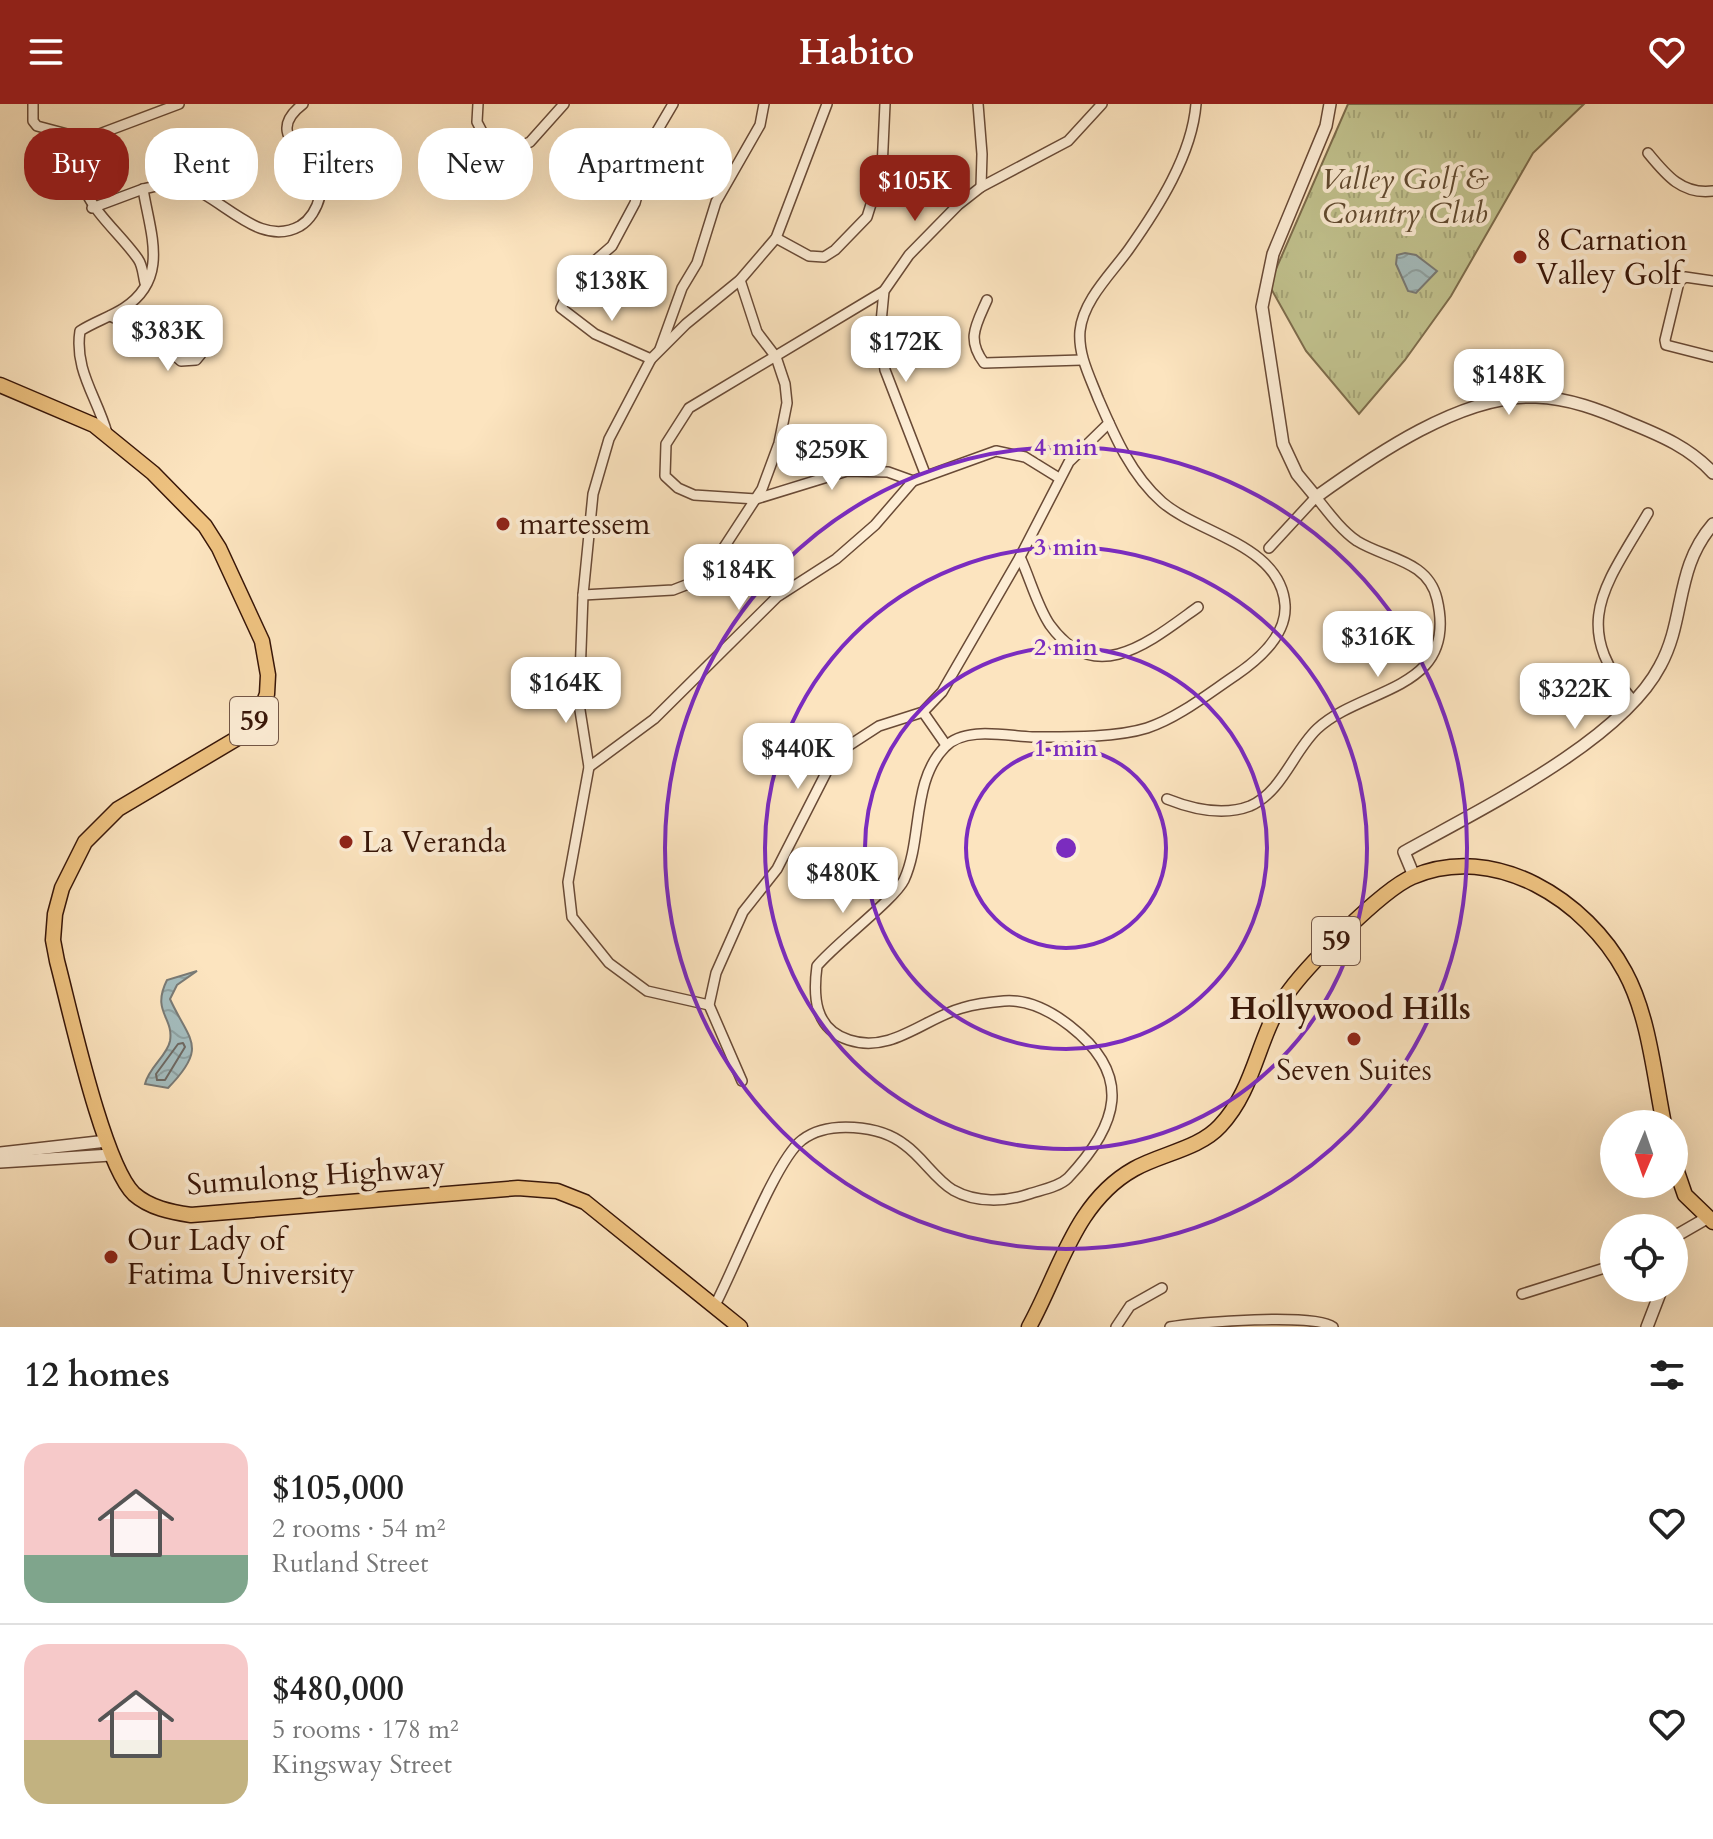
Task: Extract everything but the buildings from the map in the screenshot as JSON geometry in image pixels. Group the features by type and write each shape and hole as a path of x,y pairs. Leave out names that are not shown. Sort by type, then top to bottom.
{"main road":[{"name":"Sumulong Highway","path":"0,385 80,416 107,434 153,473 213,537 262,641 269,685 261,710 241,736 105,820 85,842 62,888 53,940 109,1148 123,1181 140,1199 163,1209 191,1215 518,1188 557,1191 603,1213 740,1327"},
{"name":"59","path":"1029,1327 1074,1233 1100,1192 1134,1169 1218,1129 1239,1102 1285,996 1326,951 1390,892 1414,876 1448,869 1504,873 1547,889 1574,906 1601,935 1626,972 1643,1026 1661,1110"},
{"path":"1688,1198 1710,1220"}],"street":[{"path":"33,104 33,121 45,128"},
{"path":"115,128 179,104"},
{"path":"92,208 143,189 179,184 199,191 261,230 287,232 298,227 313,213 321,183 318,170 297,150 287,133 288,125 303,104"},
{"path":"478,104 477,122 488,143 509,151 530,142 564,104"},
{"path":"651,359 595,334 561,308 575,278 612,246 635,203 653,138 673,104"},
{"path":"659,351 682,288 697,263 716,202 760,125 764,104"},
{"path":"709,1005 647,991 609,963 572,917 568,882 589,767 579,704 583,595 593,494 609,439 651,359 740,280 776,238 827,104"},
{"path":"776,238 809,256 824,257 867,217 882,169 885,104"},
{"path":"978,104 981,187"},
{"path":"913,481 888,472 847,471 756,499 694,495 678,488 665,476 666,444 689,408 884,291 933,228 981,187 1068,141 1102,104"},
{"path":"715,1305 783,1162 800,1140 814,1133 843,1127 874,1132 903,1143 953,1190 982,1201 1018,1198 1064,1182 1093,1151 1107,1121 1112,1104 1109,1071 1094,1045 1049,1010 1009,1000 962,1008 886,1042 863,1042 835,1034 813,999 817,966 832,947 902,885 913,855 927,773 946,745 975,734 1069,737 1147,728 1200,699 1260,659 1277,636 1285,605 1275,575 1258,556 1231,539 1197,527 1161,502 1133,469 1082,360 1080,329 1096,291 1162,198 1180,159 1196,104"},
{"path":"1167,799 1210,810 1233,810 1260,801 1277,785 1304,742 1321,725 1402,686 1420,672 1433,654 1438,602 1425,574 1355,540 1297,474 1283,444 1262,307 1273,254 1326,126 1330,104"},
{"path":"1648,153 1670,180 1693,191 1713,191"},
{"path":"107,434 100,407 80,370 77,348 80,331 128,306 155,268 156,255 143,189"},
{"path":"90,200 92,208 140,261 145,283"},
{"path":"1713,281 1685,277 1679,282 1665,340 1666,345 1713,357"},
{"path":"583,595 673,590 704,578 756,499 774,462 787,403 783,370 757,332 740,280"},
{"path":"884,291 880,333 885,370 926,476"},
{"path":"987,300 971,334 973,349 984,363 1082,360"},
{"path":"110,316 150,334 181,361 196,360 201,354 201,344"},
{"path":"1269,548 1316,497 1362,464 1445,419 1496,402 1534,396 1584,405 1688,450 1713,473"},
{"path":"742,1081 709,1005 716,973 743,912 777,869 827,771 842,750 879,726 923,712 942,692 1020,557 1059,478 1069,462 1109,423"},
{"path":"589,767 654,719 777,597 836,559 875,525 913,481 996,451 1025,457 1059,478"},
{"path":"1634,702 1607,667 1597,627 1605,591 1648,513"},
{"path":"1414,876 1404,852 1598,736 1634,702 1662,664 1686,569 1694,551 1713,524"},
{"path":"1020,557 1049,623 1060,636 1085,654 1127,655 1198,607"},
{"path":"923,712 946,745"},
{"path":"0,1153 35,1154 109,1148"},
{"path":"0,1162 35,1154"},
{"path":"1688,1230 1710,1220"},
{"path":"1522,1294 1600,1269"},
{"path":"1116,1327 1130,1306 1162,1288"},
{"path":"1647,1327 1657,1302"},
{"path":"1170,1327 1284,1319 1324,1321 1333,1327"}],"green space":[{"name":"Valley Golf & Country Club","path":"1348,104 1584,104 1533,153 1451,296 1405,360 1359,414 1306,351 1269,285"}],"water":[{"path":"1397,255 1416,255 1437,271 1416,293 1408,291 1396,264"},
{"path":"197,971 177,985 170,999 192,1044 188,1062 168,1088 145,1084 170,1041 161,1000 167,980"}],"place":[{"name":"8 Carnation Valley Golf","path":"1520,257"},
{"name":"martessem","path":"503,524"},
{"name":"La Veranda","path":"346,842"},
{"name":"Seven Suites","path":"1354,1039"},
{"name":"Our Lady of Fatima University","path":"111,1257"}],"district":[{"name":"Hollywood Hills","path":"1350,1009"}]}
